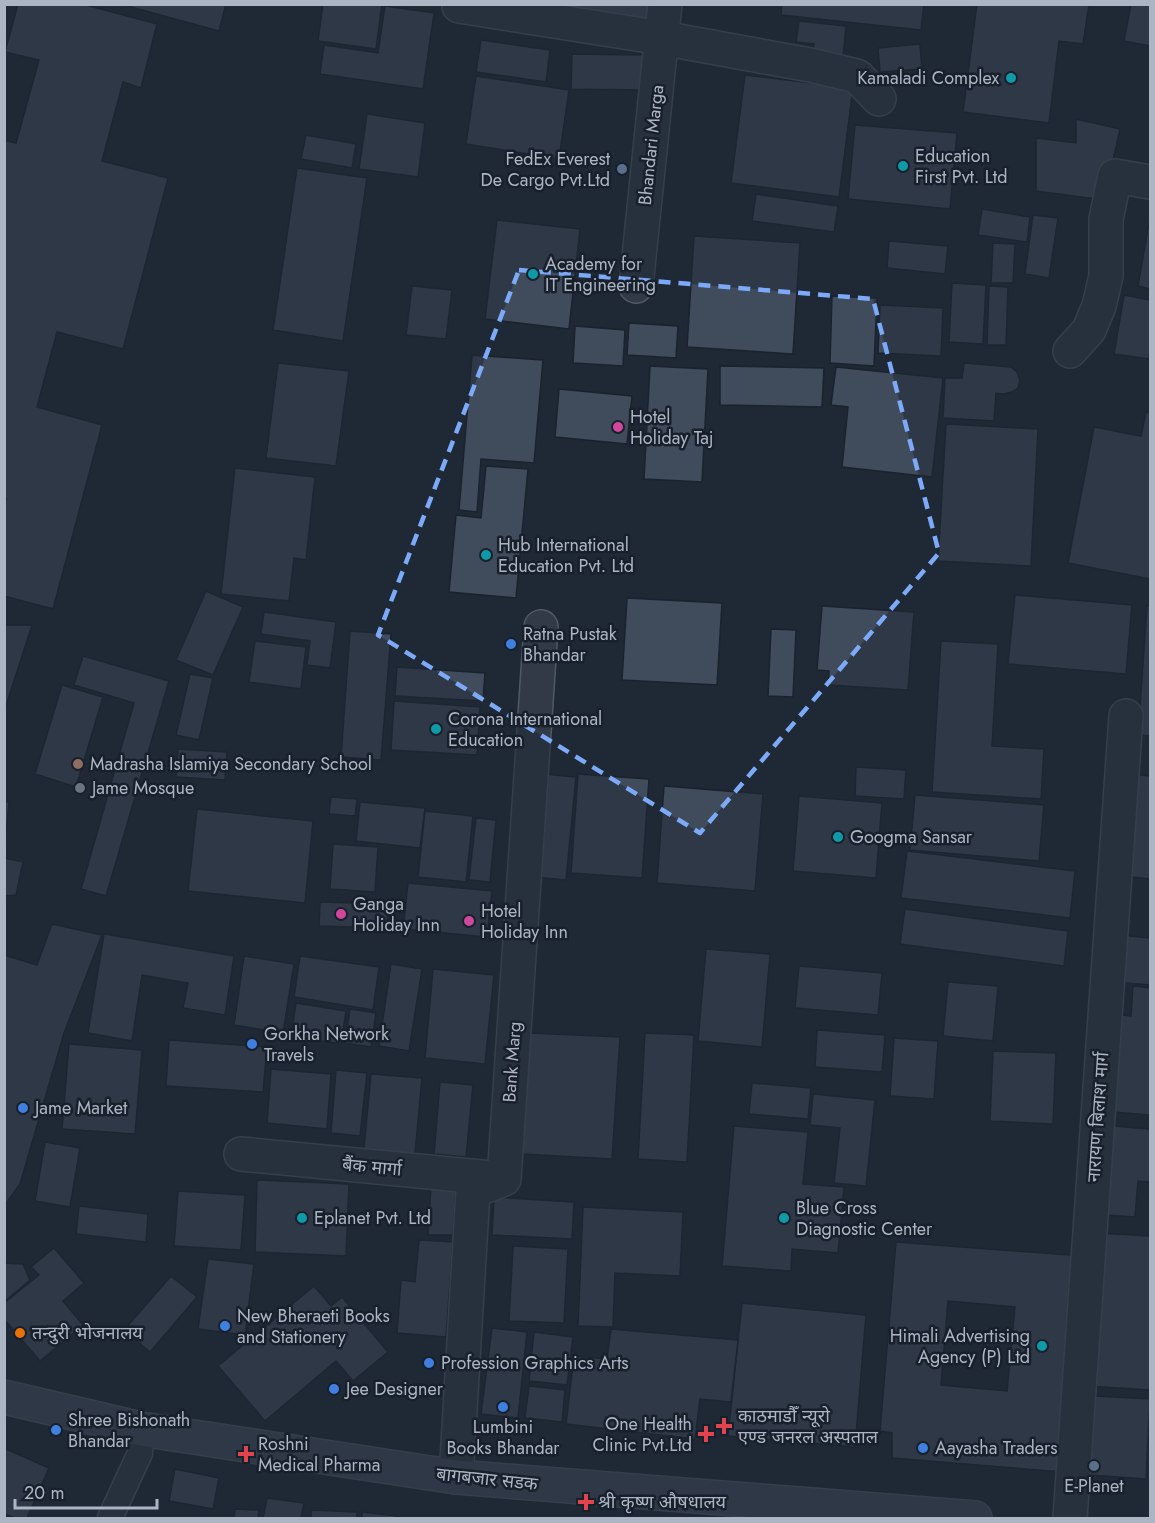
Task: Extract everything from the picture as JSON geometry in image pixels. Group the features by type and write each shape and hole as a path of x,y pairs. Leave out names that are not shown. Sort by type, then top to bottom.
{"main road":[{"name":"बागबजार सडक","path":"4,1397 141,1429 456,1477 975,1518"}],"street":[{"name":"Bhandari Marga","path":"636,286 665,4"},
{"path":"459,6 662,38 810,65 857,76 879,99"},
{"path":"1070,351 1089,330 1101,296 1106,276 1106,219 1115,176 1150,182"},
{"name":"Bank Marg","path":"504,1179 541,627"},
{"name":"नारायण बिलाश मार्ग","path":"1070,1518 1126,716"},
{"name":"बैंक मार्गा","path":"241,1154 504,1179"},
{"path":"456,1477 474,1191 504,1179"}],"lane":[{"path":"110,1518 140,1453 141,1429"}],"highlighted area":[{"path":"519,270 873,299 939,553 700,833 378,635"}],"building":[{"path":"18,4 82,4 157,24 141,88 123,82 102,161 168,178 123,349 57,332 37,407 102,425 53,609 4,596 4,507 6,499 4,499 4,140 16,143 39,60 5,52"},
{"path":"120,4 226,4 219,31"},
{"path":"323,4 382,4 376,49 318,41"},
{"path":"558,4 654,4 653,24 557,18"},
{"path":"782,4 924,4 921,30 781,15"},
{"name":"Kamaladi Complex","path":"977,4 1089,4 1083,44 1059,41 1049,123 963,112"},
{"path":"1131,4 1150,4 1150,46 1124,41"},
{"path":"385,6 434,13 423,89 320,74 324,45 378,53"},
{"path":"799,21 846,26 843,57 813,53 814,44 796,42"},
{"path":"481,40 550,50 546,82 476,72"},
{"path":"920,44 922,69 880,72 878,48"},
{"path":"572,54 643,55 643,90 571,89"},
{"path":"745,75 853,88 839,197 731,183"},
{"path":"476,76 569,90 559,159 466,144"},
{"path":"367,114 425,123 418,177 359,169"},
{"path":"1076,119 1120,129 1104,200 1036,191 1036,138 1076,143"},
{"name":"Education First Pvt. Ltd","path":"855,125 957,133 950,209 848,199"},
{"path":"306,135 356,144 352,168 301,159"},
{"path":"297,168 367,178 343,341 273,330"},
{"path":"756,194 838,206 834,232 752,221"},
{"path":"982,209 1030,217 1027,242 978,235"},
{"path":"1033,215 1058,218 1049,278 1025,274"},
{"path":"1150,217 1150,289 1138,286"},
{"name":"Academy for IT Engineering","path":"497,220 580,229 569,329 485,319"},
{"path":"694,236 800,243 793,354 687,347"},
{"path":"889,241 948,246 945,274 887,268"},
{"path":"993,243 1015,244 1013,283 991,283"},
{"path":"952,283 986,285 983,344 949,342"},
{"path":"412,286 452,290 446,339 406,335"},
{"path":"989,286 1008,287 1006,345 987,345"},
{"path":"1124,295 1150,300 1149,359 1114,354"},
{"path":"832,296 877,298 874,366 830,363"},
{"path":"880,305 943,308 941,356 878,353"},
{"path":"629,323 678,326 676,358 627,355"},
{"path":"575,326 625,330 623,366 573,363"},
{"path":"472,355 543,360 534,463 481,459 477,512 459,510"},
{"path":"278,363 349,371 336,466 266,458"},
{"path":"964,363 1011,367 1017,372 1020,380 1018,388 1012,392 996,393 994,421 943,418 945,378 962,378"},
{"path":"650,366 708,369 702,482 644,479"},
{"path":"720,366 824,368 822,407 720,405"},
{"path":"836,367 943,378 932,477 842,467 848,407 831,405"},
{"path":"559,389 632,396 627,444 555,437"},
{"path":"1146,412 1150,413 1150,579 1068,563 1094,427 1141,436"},
{"path":"946,424 1038,429 1031,566 938,561"},
{"name":"Hub International Education Pvt. Ltd","path":"486,466 528,469 516,598 449,592 456,515 481,518"},
{"path":"235,468 315,477 306,560 294,558 289,601 221,594"},
{"path":"206,591 243,607 213,675 176,660"},
{"path":"1015,595 1132,605 1126,674 1008,664"},
{"path":"627,598 722,603 717,685 622,680"},
{"path":"822,606 914,612 908,690 828,685 829,671 817,670"},
{"path":"1147,606 1150,606 1150,736 1138,735"},
{"path":"264,612 336,622 330,668 307,665 310,641 261,634"},
{"path":"4,625 32,625 4,712"},
{"path":"771,629 796,630 793,697 768,696"},
{"path":"350,631 391,634 381,760 341,757"},
{"path":"255,641 306,647 301,689 249,682"},
{"path":"941,641 998,644 992,746 1044,749 1041,799 932,792"},
{"path":"83,656 169,681 106,896 81,889 134,703 74,685"},
{"path":"397,667 485,673 483,701 395,696"},
{"path":"190,674 213,678 199,740 176,735"},
{"path":"62,685 103,697 76,787 35,774"},
{"name":"Corona International Education","path":"394,701 480,707 477,755 391,750"},
{"path":"178,749 227,752 225,780 176,777"},
{"path":"856,767 906,770 904,799 855,796"},
{"path":"543,774 576,777 566,880 533,877"},
{"path":"578,774 649,779 642,878 571,873"},
{"path":"1133,774 1150,776 1150,879 1124,876"},
{"path":"664,786 763,794 755,891 657,883"},
{"path":"915,795 1044,805 1039,861 910,850"},
{"name":"Googma Sansar","path":"799,796 882,803 876,878 793,871"},
{"path":"331,797 357,799 355,816 329,814"},
{"path":"4,801 9,802 4,856"},
{"path":"360,802 425,808 420,848 356,841"},
{"path":"197,809 313,821 305,903 188,891"},
{"path":"425,811 473,816 466,882 418,877"},
{"path":"476,818 496,820 490,882 469,880"},
{"path":"333,844 378,847 375,892 330,889"},
{"path":"907,851 1075,871 1070,918 901,898"},
{"path":"4,858 23,862 16,895 4,896"},
{"path":"408,883 492,891 487,937 403,929"},
{"path":"320,902 388,904 387,928 319,926"},
{"path":"905,909 1068,931 1064,966 900,944"},
{"name":"Jame Market","path":"52,924 102,935 64,1033 20,1184 4,1206 4,955 37,965"},
{"path":"104,934 234,956 225,1015 183,1008 188,983 142,975 132,1041 88,1033"},
{"path":"1119,935 1150,938 1150,985 1115,982"},
{"path":"706,949 770,954 762,1047 698,1041"},
{"path":"244,956 294,964 283,1033 234,1025"},
{"path":"300,956 379,967 373,1010 294,997"},
{"path":"391,964 422,969 409,1051 379,1046"},
{"path":"799,966 882,973 878,1015 795,1008"},
{"path":"433,969 494,975 485,1064 425,1058"},
{"path":"948,982 998,986 993,1041 943,1036"},
{"path":"1133,986 1150,988 1150,1115 1113,1112 1122,1015 1131,1016"},
{"path":"296,1003 346,1011 341,1044 291,1036"},
{"path":"350,1009 376,1013 371,1047 345,1043"},
{"path":"817,1030 885,1035 882,1072 815,1067"},
{"path":"529,1033 620,1037 612,1159 522,1154"},
{"path":"645,1033 694,1035 687,1162 638,1159"},
{"path":"894,1038 938,1041 934,1099 890,1096"},
{"path":"169,1040 267,1047 263,1092 166,1086"},
{"path":"69,1044 142,1050 135,1134 62,1129"},
{"path":"993,1051 1056,1053 1053,1124 990,1121"},
{"path":"271,1069 331,1074 327,1129 267,1123"},
{"path":"336,1070 367,1073 360,1136 331,1133"},
{"path":"371,1074 422,1078 414,1164 363,1159"},
{"path":"440,1082 473,1085 466,1157 434,1154"},
{"path":"752,1083 811,1088 808,1119 749,1114"},
{"path":"813,1094 875,1100 866,1186 834,1183 840,1128 810,1125"},
{"name":"Blue Cross Diagnostic Center","path":"734,1126 808,1132 803,1184 844,1187 838,1253 792,1249 791,1271 722,1266"},
{"path":"1113,1126 1150,1129 1150,1182 1138,1181 1135,1217 1105,1215"},
{"path":"45,1142 80,1148 70,1207 35,1201"},
{"name":"Eplanet Pvt. Ltd","path":"257,1180 349,1184 346,1256 255,1252"},
{"path":"431,1187 456,1188 453,1235 428,1235"},
{"path":"178,1191 245,1195 241,1250 174,1246"},
{"path":"494,1197 574,1202 572,1239 492,1235"},
{"path":"79,1206 148,1214 146,1242 76,1234"},
{"path":"583,1207 683,1212 680,1276 615,1273 613,1327 578,1326"},
{"path":"1096,1233 1150,1236 1150,1390 1087,1386"},
{"path":"419,1240 453,1242 446,1337 397,1333 401,1280 415,1282"},
{"name":"Himali Advertising Agency (P) Ltd","path":"896,1242 1082,1256 1063,1472 892,1458 892,1433 880,1431","holes":["948,1301 1015,1307 1007,1391 941,1385"]},
{"path":"513,1246 568,1249 564,1323 509,1321"},
{"path":"54,1248 84,1283 63,1301 83,1325 40,1361 4,1319 4,1303 39,1275 31,1267"},
{"path":"208,1259 254,1264 245,1335 198,1329"},
{"path":"4,1263 23,1264 30,1280 4,1302"},
{"path":"171,1276 197,1297 150,1352 124,1330"},
{"path":"314,1286 331,1306 342,1297 388,1352 353,1381 336,1361 265,1421 218,1366"},
{"path":"742,1303 866,1315 855,1447 728,1436"},
{"path":"492,1328 527,1332 518,1418 481,1414"},
{"path":"611,1329 738,1340 731,1402 700,1399 695,1439 566,1424 574,1356 607,1359"},
{"path":"534,1332 573,1337 567,1385 529,1381"},
{"path":"529,1386 565,1390 562,1422 525,1418"},
{"path":"1095,1396 1150,1399 1146,1479 1090,1475"},
{"path":"6,1449 49,1468 27,1518 15,1518 4,1514 4,1452"},
{"path":"175,1469 219,1478 213,1509 169,1501"},
{"path":"267,1498 304,1503 301,1518 263,1518"},
{"path":"235,1509 259,1510 258,1518 234,1518"},
{"path":"311,1510 357,1512 357,1518 311,1518"},
{"path":"362,1512 397,1516 396,1518 362,1518"}],"place":[{"name":"Kamaladi Complex","path":"1011,78"},
{"name":"Education First Pvt. Ltd","path":"903,166"},
{"name":"FedEx Everest De Cargo Pvt.Ltd","path":"622,169"},
{"name":"Academy for IT Engineering","path":"533,274"},
{"name":"Hotel Holiday Taj","path":"618,427"},
{"name":"Hub International Education Pvt. Ltd","path":"486,555"},
{"name":"Ratna Pustak Bhandar","path":"511,644"},
{"name":"Corona International Education","path":"436,729"},
{"name":"Madrasha Islamiya Secondary School","path":"78,764"},
{"name":"Jame Mosque","path":"80,788"},
{"name":"Googma Sansar","path":"838,837"},
{"name":"Ganga Holiday Inn","path":"341,914"},
{"name":"Hotel Holiday Inn","path":"469,921"},
{"name":"Gorkha Network Travels","path":"252,1044"},
{"name":"Jame Market","path":"23,1108"},
{"name":"Eplanet Pvt. Ltd","path":"302,1218"},
{"name":"Blue Cross Diagnostic Center","path":"784,1218"},
{"name":"New Bheraeti Books and Stationery","path":"225,1326"},
{"name":"तन्दुरी भोजनालय","path":"20,1333"},
{"name":"Himali Advertising Agency (P) Ltd","path":"1042,1346"},
{"name":"Profession Graphics Arts","path":"429,1363"},
{"name":"Jee Designer","path":"334,1389"},
{"name":"Lumbini Books Bhandar","path":"503,1407"},
{"name":"काठमाडौँ न्यूरो एण्ड जनरल अस्पताल","path":"724,1426"},
{"name":"Shree Bishonath Bhandar","path":"56,1430"},
{"name":"One Health Clinic Pvt.Ltd","path":"706,1434"},
{"name":"Aayasha Traders","path":"923,1448"},
{"name":"Roshni Medical Pharma","path":"246,1454"},
{"name":"E-Planet","path":"1094,1466"},
{"name":"श्री कृष्ण औषधालय","path":"586,1502"}]}
